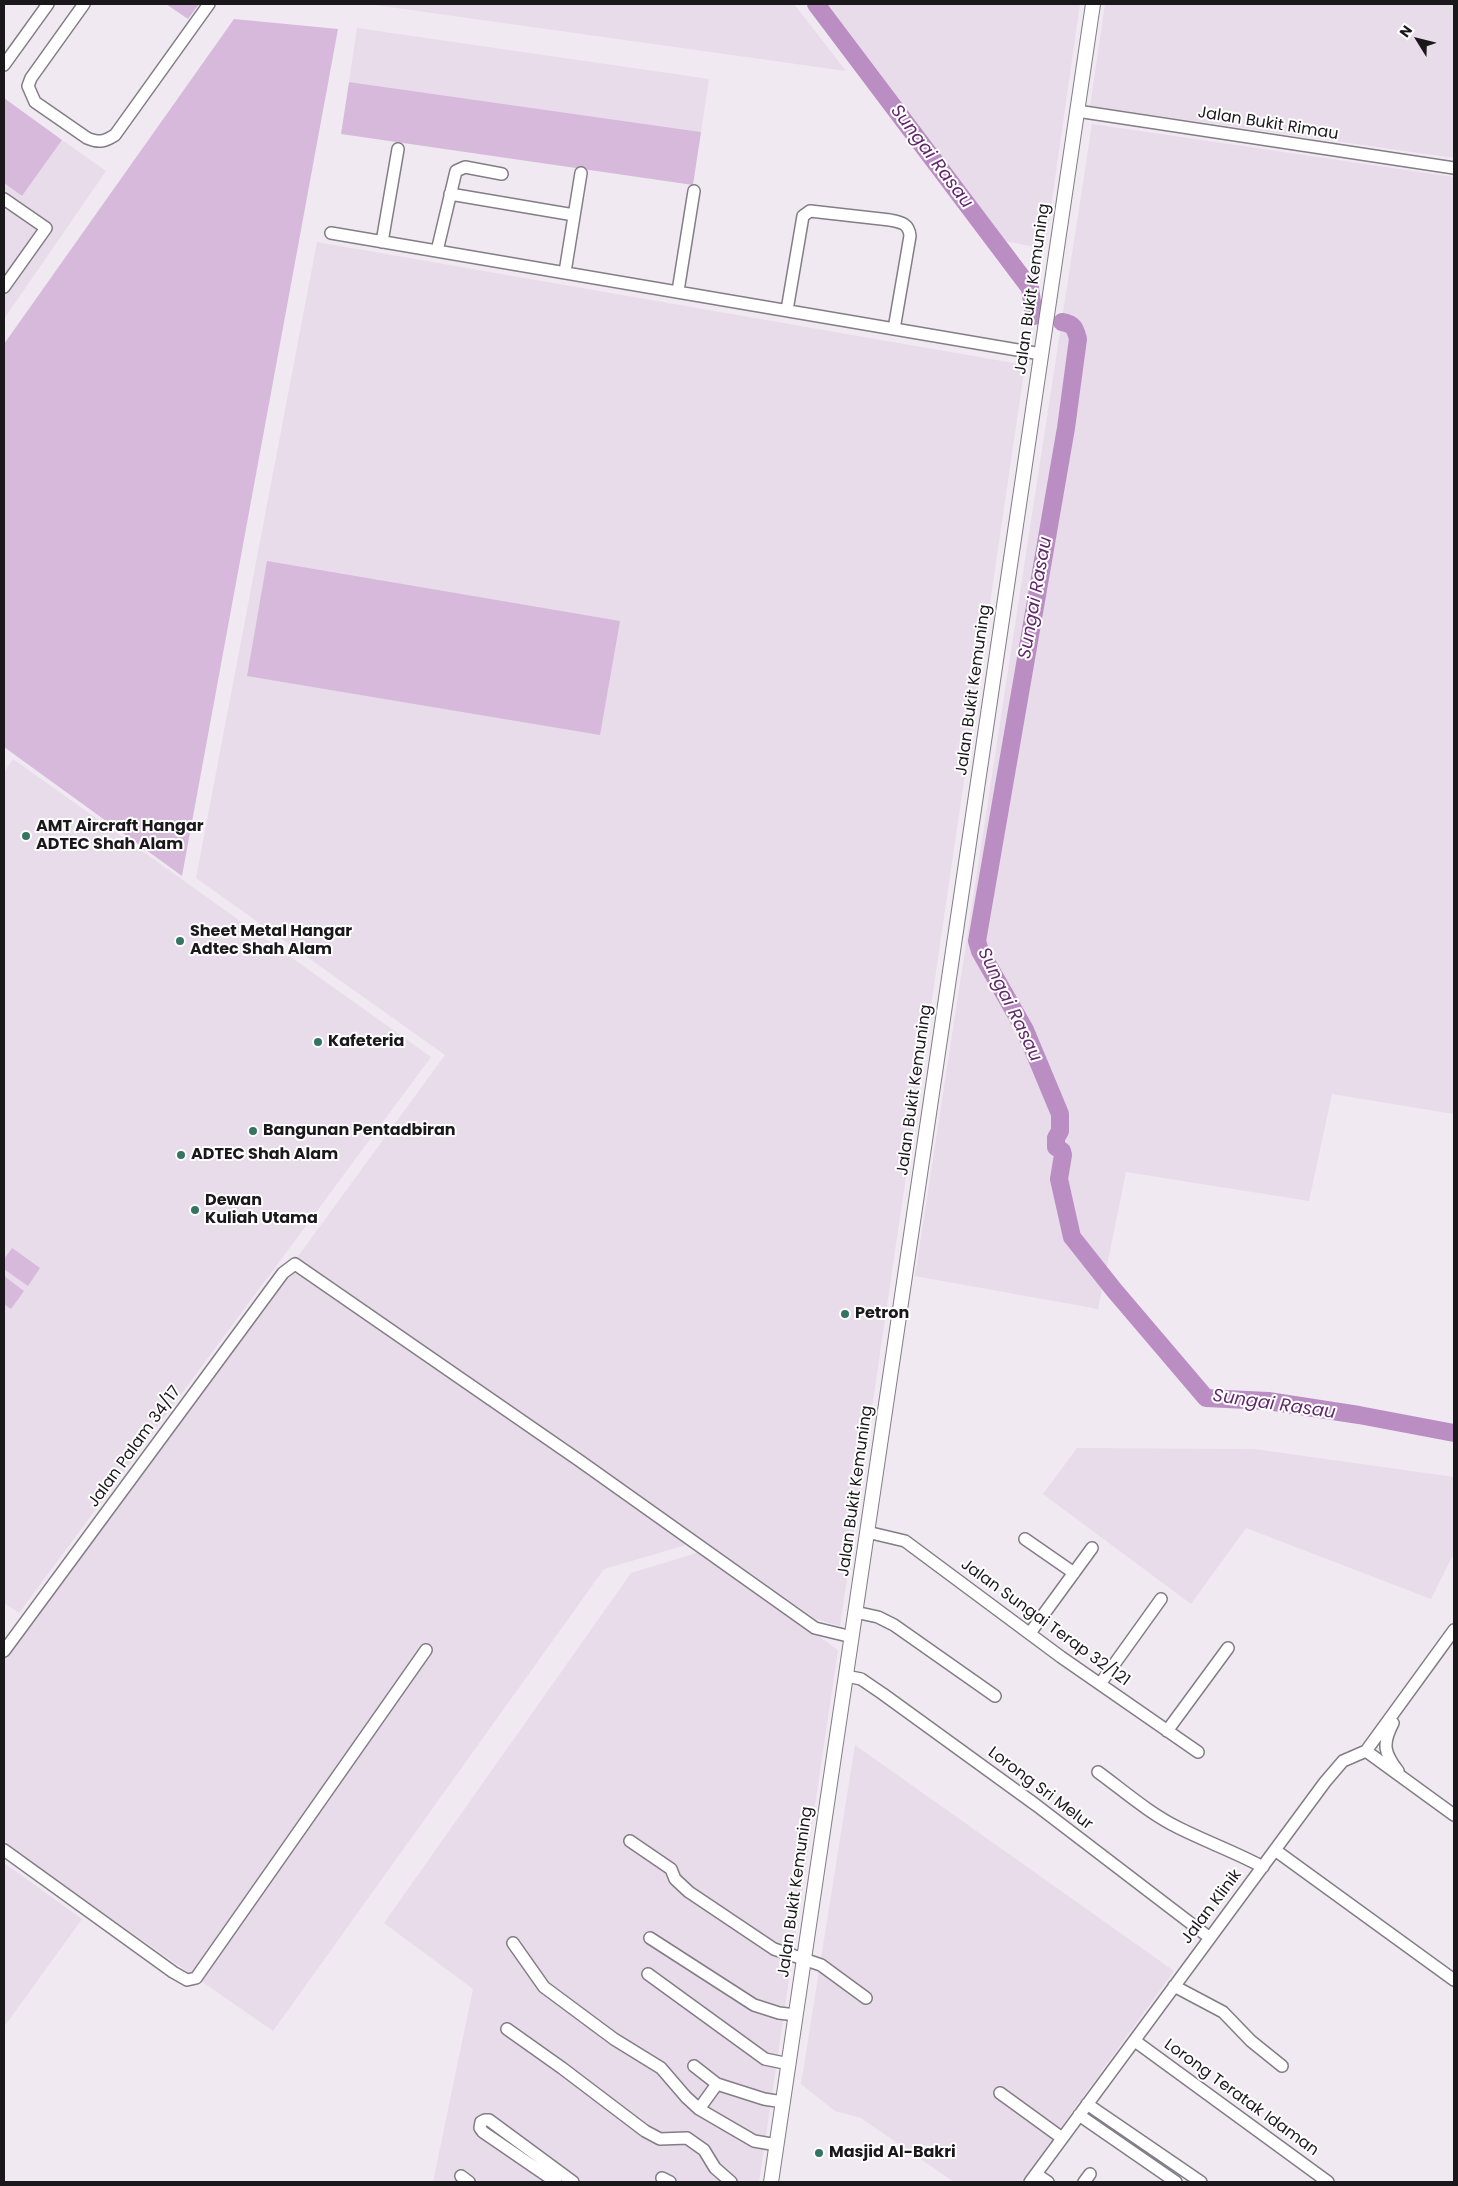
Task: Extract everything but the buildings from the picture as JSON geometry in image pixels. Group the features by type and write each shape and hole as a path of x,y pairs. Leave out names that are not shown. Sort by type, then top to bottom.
{"main road":[{"name":"Jalan Bukit Kemuning","path":"771,2182 1093,4"}],"street":[{"path":"4,65 7,52 48,4"},
{"path":"84,4 31,78 28,86 35,102 87,138 97,142 105,142 115,135 209,4"},
{"name":"Jalan Bukit Rimau","path":"1077,111 1454,168"},
{"path":"382,242 398,149"},
{"path":"437,251 456,171 465,167 502,174"},
{"path":"564,272 582,173"},
{"path":"678,291 694,191"},
{"path":"450,194 574,215"},
{"path":"4,199 46,228 4,287"},
{"path":"787,310 803,216 810,211 890,220 906,226 910,236 894,329"},
{"path":"332,233 1041,354"},
{"name":"Jalan Palam 34/17","path":"4,1652 283,1273 295,1264 588,1467 815,1628 852,1638"},
{"name":"Jalan Sungai Terap 32/121","path":"867,1532 906,1541 1100,1684 1198,1752"},
{"path":"1025,1539 1074,1573"},
{"path":"1030,1633 1092,1548"},
{"path":"1100,1684 1162,1599"},
{"path":"855,1612 878,1617 894,1625 995,1696"},
{"path":"1454,1630 1366,1751 1454,1815"},
{"path":"1167,1731 1228,1648"},
{"path":"4,1850 173,1972 187,1980 196,1978 426,1650"},
{"name":"Lorong Sri Melur","path":"846,1676 861,1679 884,1694 1036,1805 1210,1938"},
{"path":"1404,1778 1389,1758 1385,1743 1388,1733 1411,1689"},
{"name":"Jalan Klinik","path":"1033,2178 1334,1769 1343,1761 1366,1751"},
{"path":"1098,1772 1149,1810 1179,1828 1230,1849 1263,1867"},
{"path":"630,1840 671,1869 675,1880 689,1892 774,1949 821,1965 866,1998"},
{"path":"1275,1850 1454,1980"},
{"path":"650,1938 754,2005 779,2013 796,2015"},
{"path":"514,1943 544,1988 614,2038 661,2068 699,2109 754,2141 777,2145"},
{"path":"648,1974 765,2059 788,2064"},
{"path":"1174,1986 1223,2012 1250,2041 1282,2066"},
{"path":"507,2029 645,2131 660,2140 687,2138 704,2150 714,2168 731,2182"},
{"name":"Lorong Teratak Idaman","path":"1135,2041 1328,2182"},
{"path":"694,2066 717,2084 764,2099 783,2102"},
{"path":"699,2109 717,2084"},
{"path":"1000,2093 1062,2138"},
{"path":"1087,2104 1201,2182"},
{"path":"1079,2115 1176,2182"},
{"path":"556,2182 535,2161 573,2182"},
{"path":"1033,2178 1048,2182"}],"shaded area":[{"path":"166,4 199,4 188,19"},
{"path":"368,4 794,4 846,71"},
{"path":"826,4 1080,4 1045,249 1005,241"},
{"path":"1105,4 1454,4 1454,158 1090,106"},
{"path":"234,19 338,29 182,876 4,747 4,344"},
{"path":"357,28 709,79 701,132 349,82"},
{"path":"349,82 701,132 693,185 341,134"},
{"path":"4,98 62,140 22,196 4,183"},
{"path":"1092,124 1454,177 1454,1114 1332,1094 1309,1201 1126,1172 1098,1309 915,1276"},
{"path":"62,140 106,171 4,319 4,183 22,196"},
{"path":"317,242 1025,365 840,1626 816,1619 703,1540 604,1569 273,2031 4,1844 4,1659 445,1055 196,878"},
{"path":"267,561 620,621 600,735 247,676"},
{"name":"ADTEC Shah Alam","path":"13,759 431,1057 19,1613 4,1603 4,772"},
{"path":"12,1248 40,1268 28,1286 4,1269 4,1259"},
{"path":"4,1276 24,1291 11,1309 4,1304"},
{"path":"1077,1448 1254,1449 1454,1477 1454,1553 1431,1599 1246,1528 1191,1604 1043,1494"},
{"path":"700,1552 838,1650 759,2182 433,2182 473,1989 384,1923 631,1573"},
{"path":"855,1745 1174,1971 1021,2182 954,2182 861,2118 835,2111 801,2084"},
{"path":"4,1863 82,1919 4,2027"}],"waterway":[{"name":"Sungai Rasau","path":"816,4 1030,288 1034,316"},
{"name":"Sungai Rasau","path":"1062,322 1073,327 1078,339 1066,428 977,941 980,951 1025,1030 1060,1114 1060,1131 1056,1138 1056,1147 1062,1151 1063,1155 1059,1179 1072,1237 1114,1290 1206,1398 1268,1401 1359,1415 1454,1433"}],"place":[{"name":"AMT Aircraft Hangar ADTEC Shah Alam","path":"26,836"},
{"name":"Sheet Metal Hangar Adtec Shah Alam","path":"180,941"},
{"name":"Kafeteria","path":"318,1042"},
{"name":"Bangunan Pentadbiran","path":"253,1131"},
{"name":"ADTEC Shah Alam","path":"181,1155"},
{"name":"Dewan Kuliah Utama","path":"195,1210"},
{"name":"Petron","path":"845,1314"},
{"name":"Masjid Al-Bakri","path":"819,2153"}]}
